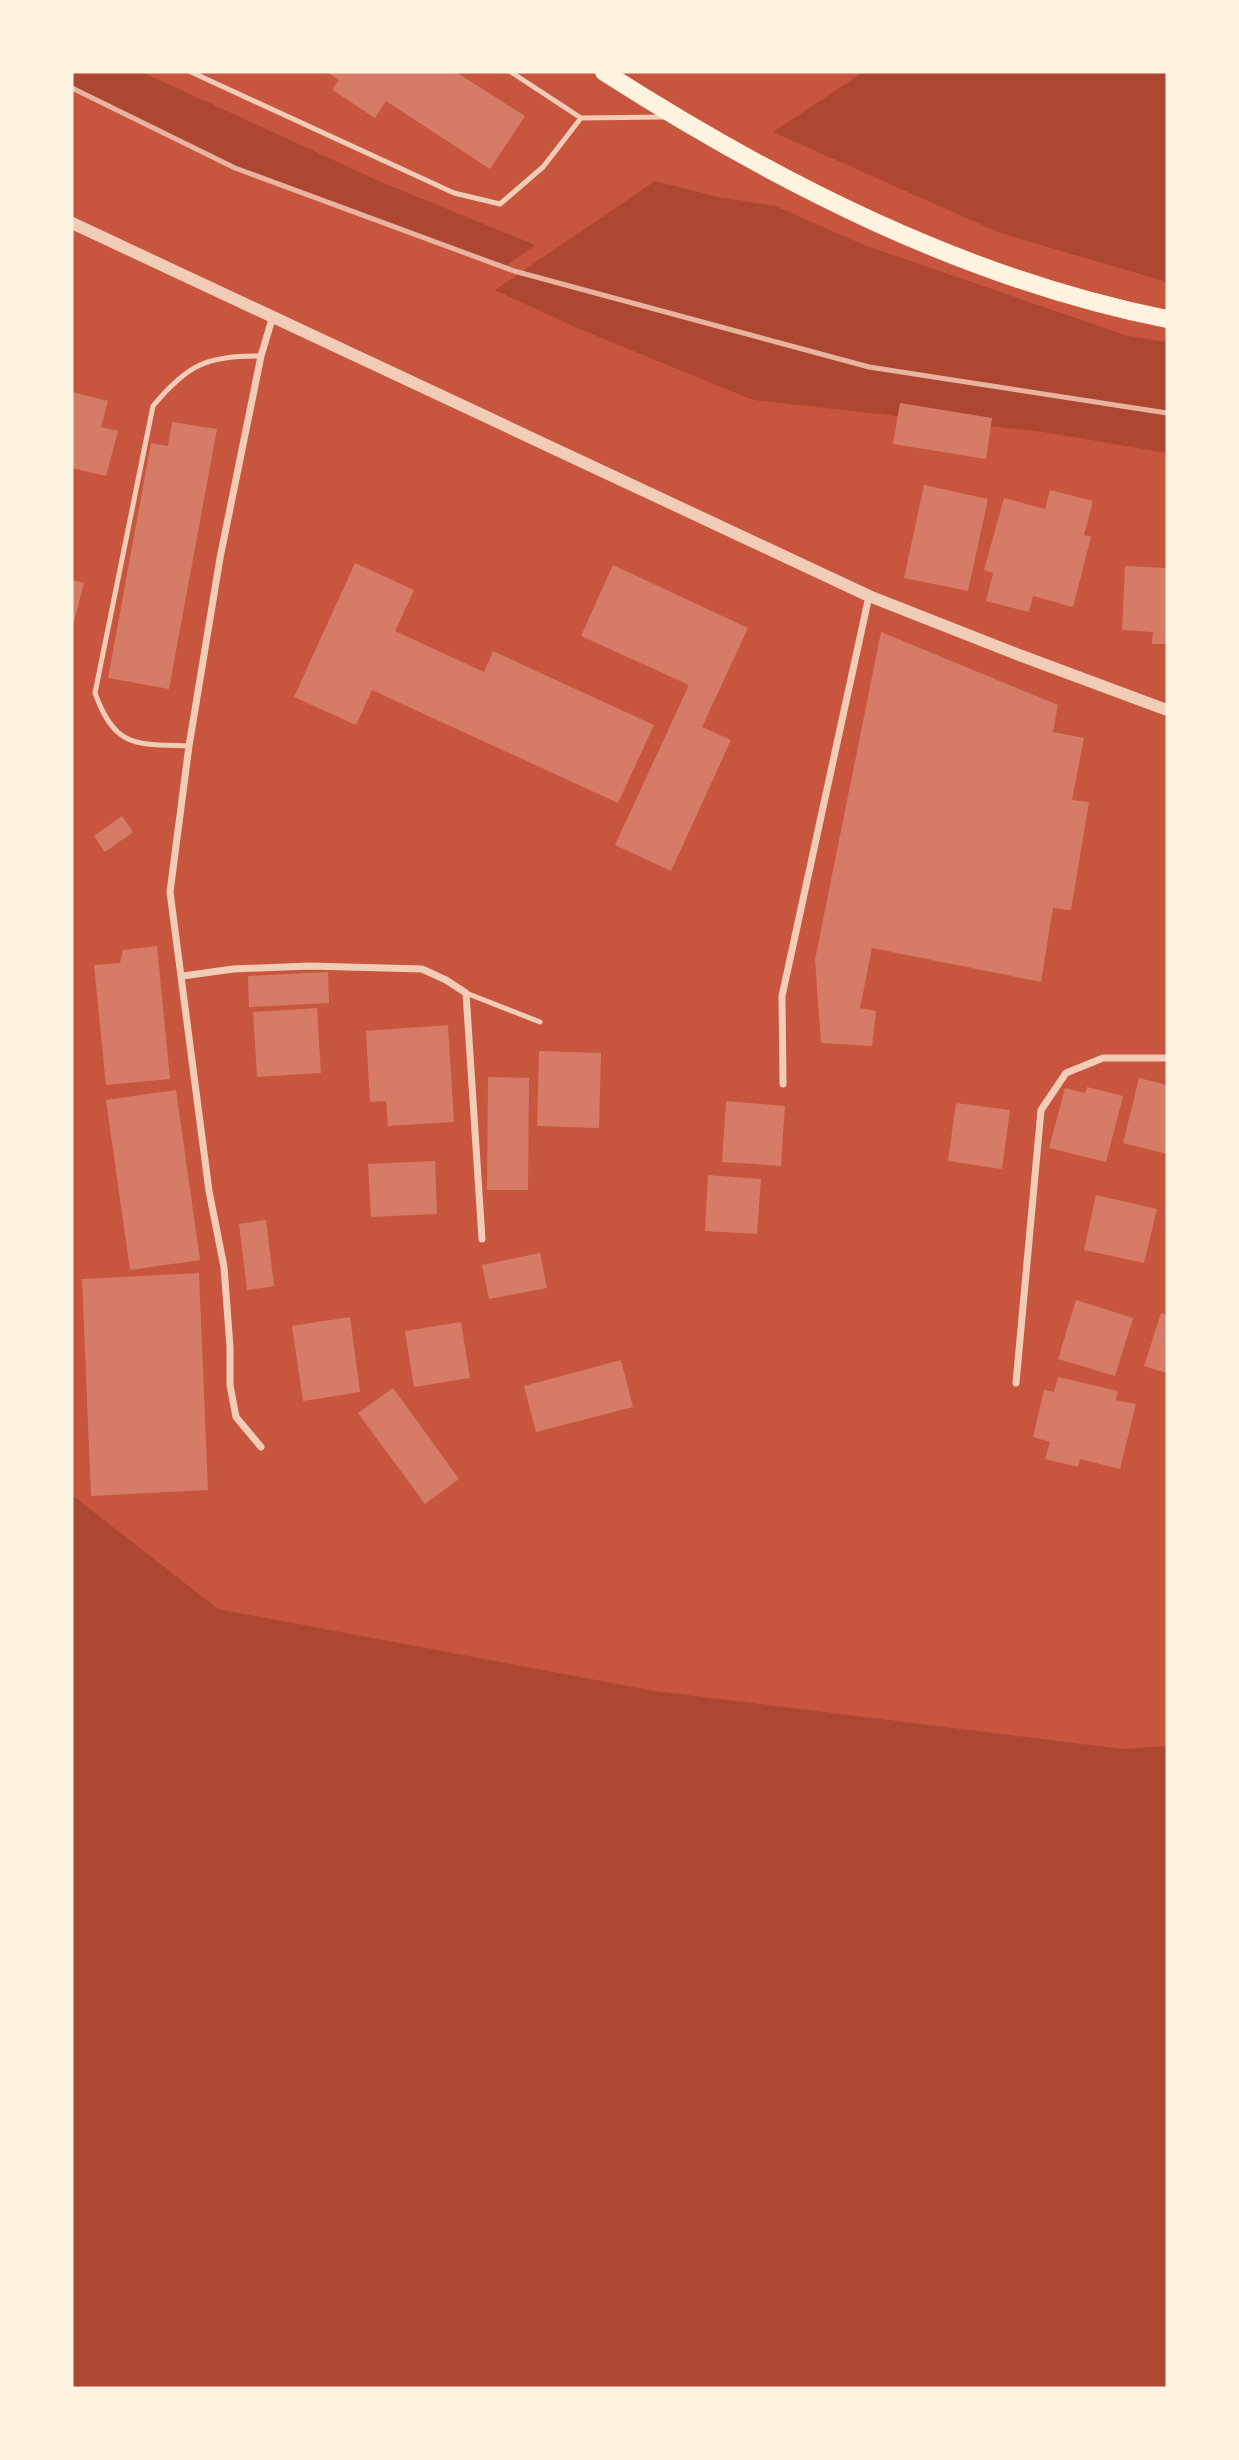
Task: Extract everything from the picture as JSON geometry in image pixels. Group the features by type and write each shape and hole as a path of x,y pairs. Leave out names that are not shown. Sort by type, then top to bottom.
{"main road":[{"path":"604,72 774,172 954,256 1034,284 1167,319"}],"street":[{"path":"72,223 869,596 1167,710"},
{"path":"261,1447 236,1417 230,1385 230,1347 223,1267 209,1191 170,892 189,746 220,558 261,356 272,318"},
{"path":"783,1084 782,996 869,596"},
{"path":"183,976 309,966 422,969 466,993 482,1239"},
{"path":"1016,1383 1041,1110 1066,1073 1104,1058 1167,1058"}],"lane":[{"path":"191,72 454,193 500,204 543,167 581,117"},
{"path":"511,72 581,117 678,117"},
{"path":"189,746 139,744 117,732 103,715 95,693 153,406 174,381 199,365 229,355 261,356"},
{"path":"466,993 540,1022"}],"shaded area":[{"path":"72,72 142,72 381,182 535,245 504,267 235,168 72,88"},
{"path":"863,72 1167,72 1167,282 1000,233 773,132"},
{"path":"655,181 718,197 775,206 864,245 1128,336 1167,342 1167,453 1043,432 753,400 577,328 495,290"},
{"path":"72,1495 218,1609 655,1691 1122,1749 1167,1746 1167,2388 72,2388"}],"building":[{"path":"327,72 456,72 525,116 490,169 386,101 375,118 334,91 333,88 339,80"},
{"path":"72,392 108,401 101,427 118,431 106,476 72,468"},
{"path":"900,403 992,418 986,459 893,444"},
{"path":"172,422 217,429 169,689 108,678 151,443 168,446"},
{"path":"924,485 988,499 968,591 904,578"},
{"path":"1050,490 1093,501 1084,535 1091,537 1073,607 1033,596 1029,612 986,601 993,573 984,570 1004,498 1045,509"},
{"path":"355,563 414,590 395,631 484,672 493,651 654,725 618,803 372,690 356,725 294,697"},
{"path":"613,565 748,628 702,727 731,740 671,871 615,845 689,685 581,636"},
{"path":"1125,566 1167,568 1167,644 1152,644 1153,632 1122,630"},
{"path":"72,580 84,583 73,625 72,625"},
{"path":"881,632 1058,705 1053,732 1084,738 1072,800 1089,802 1071,910 1053,908 1041,982 872,948 860,1008 876,1011 872,1046 821,1043 815,960"},
{"path":"122,816 133,832 105,852 94,836"},
{"path":"157,946 170,1079 106,1085 94,965 120,963 123,950"},
{"path":"328,972 329,1003 249,1007 248,976"},
{"path":"317,1008 321,1073 257,1077 253,1012"},
{"path":"448,1025 454,1122 388,1126 386,1101 370,1102 366,1031"},
{"path":"539,1051 601,1053 599,1128 537,1126"},
{"path":"488,1077 529,1078 528,1190 487,1190"},
{"path":"1139,1078 1167,1085 1167,1154 1123,1143"},
{"path":"1087,1087 1123,1096 1106,1162 1049,1148 1065,1088 1085,1093"},
{"path":"176,1090 200,1260 130,1270 106,1100"},
{"path":"726,1101 785,1106 781,1166 722,1162"},
{"path":"956,1103 1010,1110 1002,1169 948,1161"},
{"path":"435,1161 437,1214 371,1217 368,1164"},
{"path":"708,1175 761,1179 757,1234 705,1231"},
{"path":"1096,1195 1157,1209 1144,1263 1084,1250"},
{"path":"266,1220 274,1286 247,1290 239,1224"},
{"path":"540,1253 547,1288 489,1299 482,1265"},
{"path":"199,1273 208,1490 91,1496 82,1279"},
{"path":"1076,1300 1133,1318 1115,1376 1058,1359"},
{"path":"1161,1313 1167,1315 1167,1373 1144,1366"},
{"path":"350,1317 360,1392 303,1401 292,1326"},
{"path":"461,1322 470,1378 414,1387 405,1331"},
{"path":"621,1360 633,1407 536,1432 524,1386"},
{"path":"1058,1377 1118,1391 1116,1400 1136,1404 1120,1469 1080,1459 1078,1467 1045,1459 1050,1442 1033,1437 1044,1390 1054,1392"},
{"path":"393,1388 459,1479 425,1504 358,1413"}],"railway":[{"path":"72,88 235,168 514,271 869,367 1167,413"}]}
